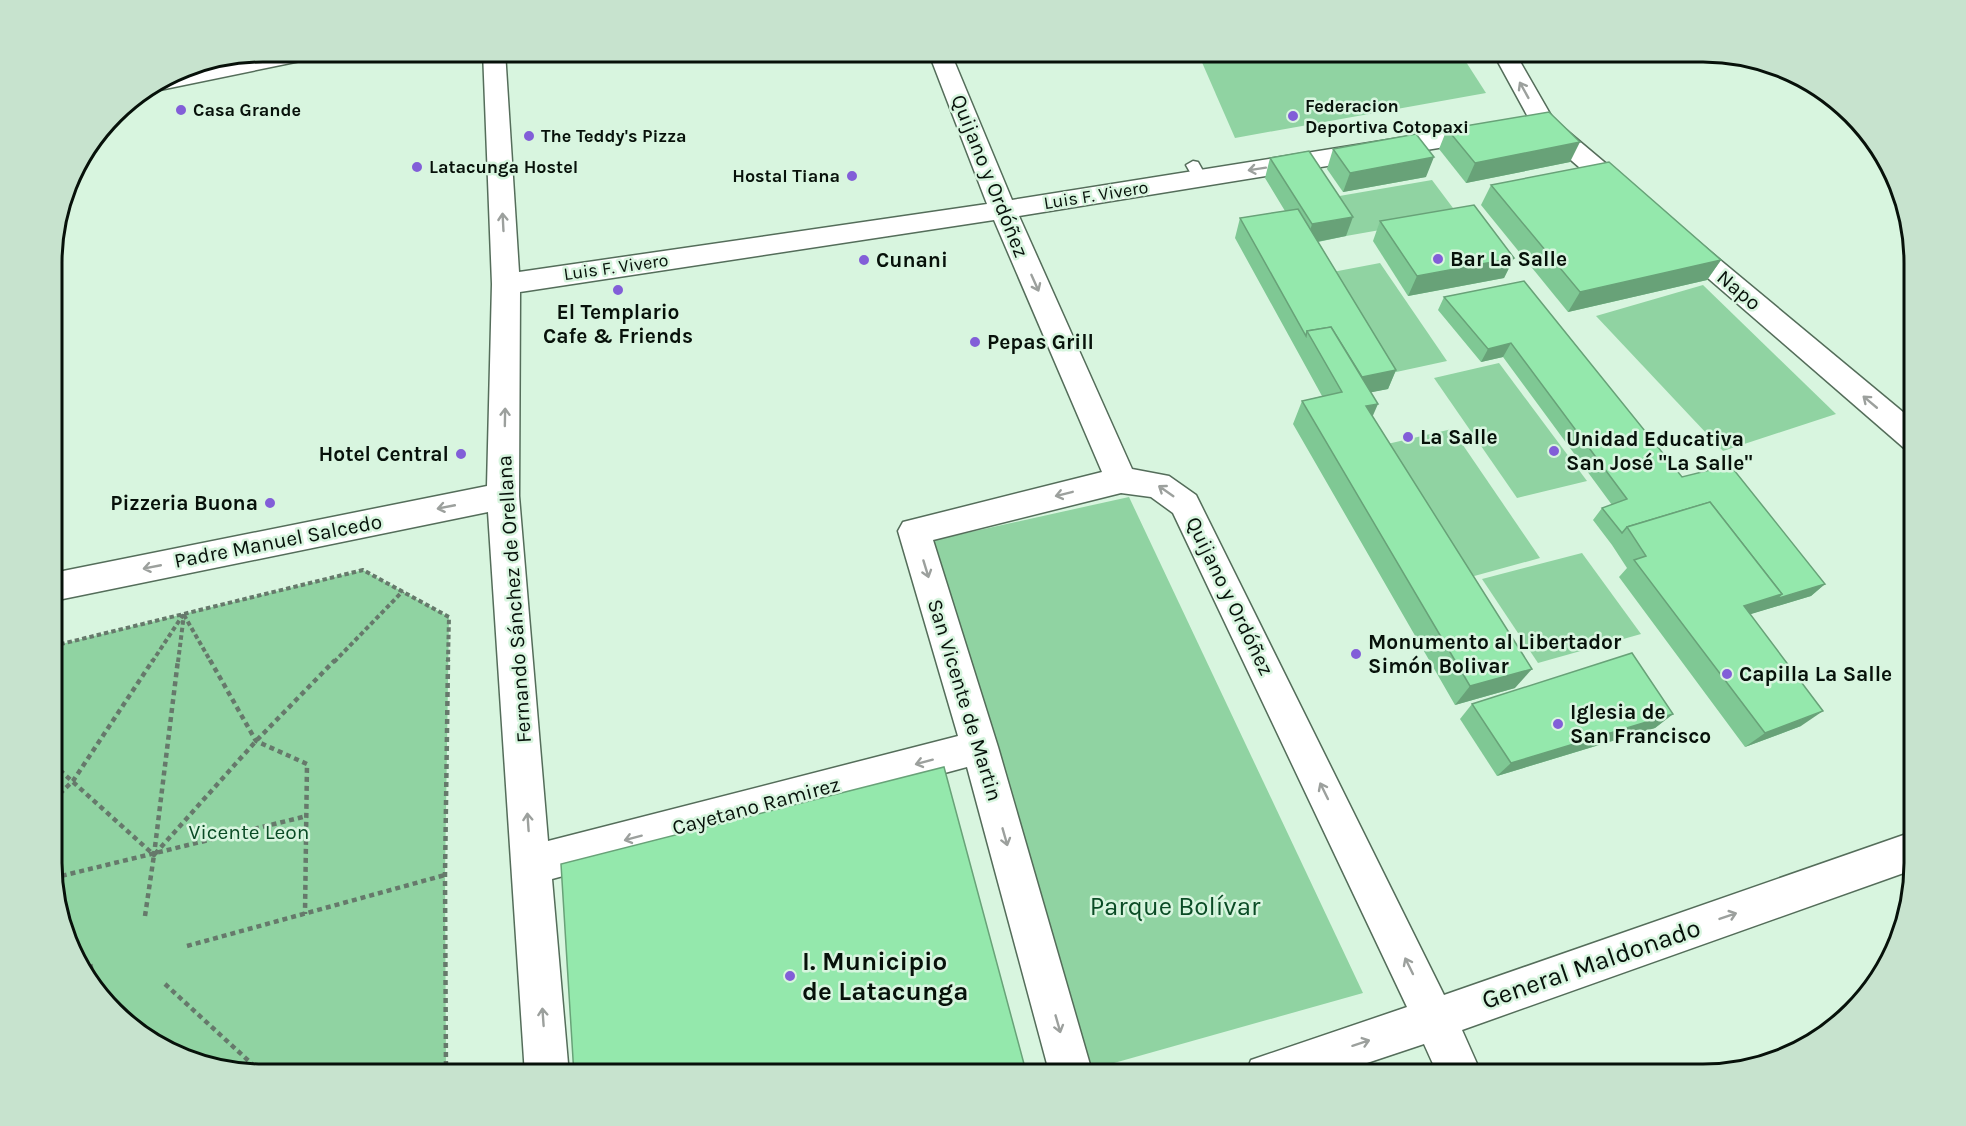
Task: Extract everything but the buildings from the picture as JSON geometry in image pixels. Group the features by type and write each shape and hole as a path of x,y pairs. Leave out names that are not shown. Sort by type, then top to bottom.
{"street":[{"path":"182,78 262,62"},
{"name":"Fernando Sánchez de Orellana","path":"495,62 506,284 503,496 546,1064"},
{"name":"Quijano y Ordóñez","path":"943,62 1003,210 1121,480 1158,485 1185,504 1456,1064"},
{"name":"Napo","path":"1506,62 1523,126 1650,214 1904,431"},
{"name":"Luis F. Vivero","path":"506,284 1003,210 1197,171 1523,126"},
{"name":"San Vicente de Martin","path":"1069,1064 980,747 914,531 1121,480"},
{"name":"Padre Manuel Salcedo","path":"62,585 503,496"},
{"name":"Cayetano Ramirez","path":"531,865 980,747"},
{"name":"General Maldonado","path":"1299,1064 1435,1019 1904,854"}],"path":[{"path":"62,644 363,570 449,617 445,875 447,1064"},
{"path":"154,855 256,741 403,591"},
{"path":"184,614 256,741 307,764 305,914"},
{"path":"62,791 73,781 184,614"},
{"path":"145,916 184,614"},
{"path":"62,772 154,855"},
{"path":"62,876 307,816"},
{"path":"187,946 445,875"},
{"path":"165,984 252,1064"}],"green space":[{"name":"Federacion Deportiva Cotopaxi","path":"1202,62 1466,62 1486,93 1235,138"},
{"path":"1432,180 1459,216 1346,236 1322,199"},
{"path":"1380,263 1447,361 1387,374 1322,274"},
{"path":"1703,285 1836,414 1723,451 1596,316"},
{"path":"1499,363 1587,481 1517,498 1434,378"},
{"path":"1452,429 1540,558 1467,578 1383,445"},
{"name":"Parque Bolívar","path":"1129,497 1363,993 1110,1064 1080,1064 934,540"},
{"path":"1582,553 1641,634 1538,663 1482,579"},
{"name":"Vicente Leon","path":"363,570 449,617 445,875 446,1064 262,1064 236,1063 210,1058 162,1038 130,1015 111,996 82,953 72,928 63,890 62,644"}],"place":[{"name":"Casa Grande","path":"181,110"},
{"name":"Federacion Deportiva Cotopaxi","path":"1293,116"},
{"name":"The Teddy's Pizza","path":"529,136"},
{"name":"Latacunga Hostel","path":"417,167"},
{"name":"Hostal Tiana","path":"852,176"},
{"name":"Bar La Salle","path":"1438,259"},
{"name":"Cunani","path":"864,260"},
{"name":"El Templario Cafe & Friends","path":"618,290"},
{"name":"Pepas Grill","path":"975,342"},
{"name":"La Salle","path":"1408,437"},
{"name":"Unidad Educativa San José \"La Salle\"","path":"1554,451"},
{"name":"Hotel Central","path":"461,454"},
{"name":"Pizzeria Buona","path":"270,503"},
{"name":"Monumento al Libertador Simón Bolivar","path":"1356,654"},
{"name":"Capilla La Salle","path":"1727,674"},
{"name":"Iglesia de San Francisco","path":"1558,724"},
{"name":"I. Municipio de Latacunga","path":"790,976"}]}
